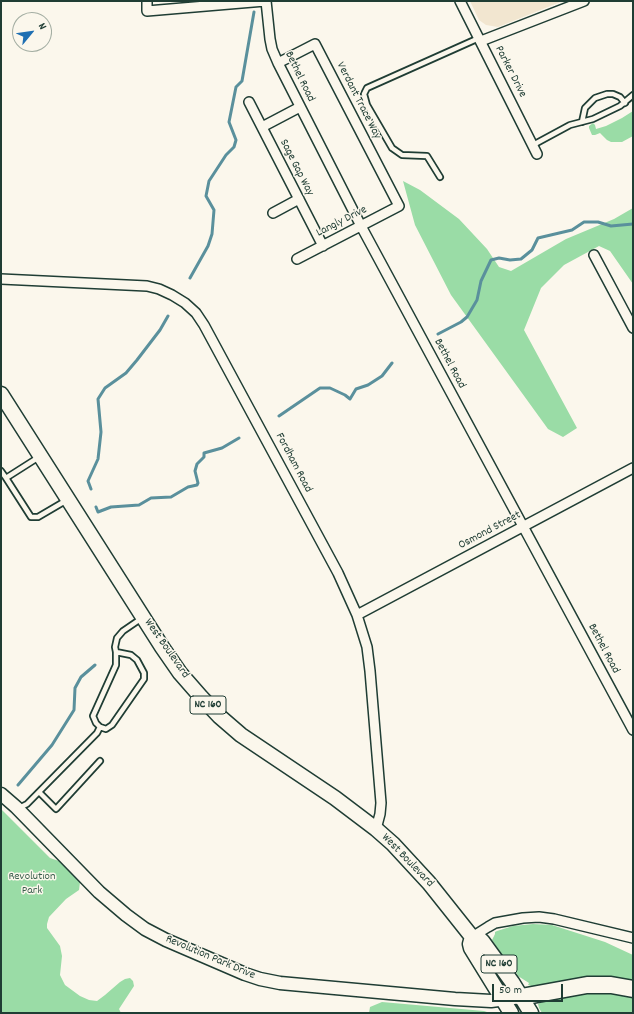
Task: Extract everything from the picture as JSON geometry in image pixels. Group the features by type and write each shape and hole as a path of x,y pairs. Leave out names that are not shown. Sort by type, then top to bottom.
{"highway":[{"path":"522,997 588,985 611,985 633,989"}],"main road":[{"name":"West Boulevard","path":"3,400 41,456 180,673 219,716 253,744 335,798 376,829 396,847 430,883 472,937 480,939 484,942 532,1013"},
{"name":"West Boulevard","path":"472,937 470,944 471,948 511,1013"}],"street":[{"path":"147,1 147,11 266,1"},
{"name":"Bethel Road","path":"266,1 270,39 278,64 361,226 633,730"},
{"name":"Parker Drive","path":"460,1 537,154"},
{"path":"480,40 584,1"},
{"name":"Verdant Trace Way","path":"278,64 315,44 399,206"},
{"name":"Sage Gap Way","path":"249,102 323,246"},
{"path":"262,127 300,107"},
{"path":"273,213 299,199"},
{"name":"Langly Drive","path":"297,259 399,206"},
{"path":"594,255 633,328"},
{"name":"Fordham Road","path":"1,279 147,286 159,289 172,295 188,306 204,325 335,567 357,614 367,647 370,671 381,803 376,829"},
{"name":"Osmond Street","path":"357,614 633,468"},
{"name":"Revolution Park Drive","path":"1,794 99,892 126,915 145,929 166,940 245,974 260,979 286,984 455,999 486,1001 522,997"},
{"path":"472,937 495,924 523,918 538,917 554,918 633,938"}],"lane":[{"path":"440,177 426,156 402,155 392,148 367,104 364,94 366,88 480,40"},
{"path":"582,122 585,108 595,98 607,94 613,94 620,97 625,103"},
{"path":"533,145 570,125 593,120 625,103 633,95"},
{"path":"6,478 41,456"},
{"path":"1,471 31,517 38,517 68,499"},
{"path":"116,652 131,655 137,660 144,673 144,679 112,725 106,729 100,727 96,723 93,716 116,665 115,647 117,638 123,631 143,617"},
{"path":"17,809 27,804 97,732 100,727"},
{"path":"38,792 56,808 100,761"}],"shaded area":[{"path":"470,1 563,1 498,27 486,25 479,20"}],"green space":[{"path":"633,111 633,136 622,142 611,142 600,133 592,135 589,126 593,123 596,129 606,126"},
{"path":"403,181 420,190 459,219 487,249 499,267 511,271 566,239 614,219 633,208 633,284 610,251 599,246 564,265 541,288 524,330 577,428 563,437 548,429 451,295 415,225"},
{"name":"Revolution Park","path":"1,809 50,858 59,861 80,882 79,890 66,899 49,917 47,924 47,928 60,946 62,956 60,975 65,985 80,996 89,1000 97,1001 120,982 130,978 133,981 134,986 119,1009 121,1013 1,1013"},
{"path":"533,924 552,925 605,942 633,955 633,982 535,987 528,985 529,983 518,976 514,968 507,962 492,940 495,932 497,931 513,926"},
{"path":"592,993 633,997 633,1013 542,1013 538,1004 577,994"},
{"path":"382,1002 484,1011 490,1013 369,1013 370,1007"}],"waterway":[{"path":"190,278 208,246 212,234 214,210 206,196 209,181 226,155 234,147 236,140 229,122 236,87 242,81 254,12"},
{"path":"438,334 461,322 467,317 477,300 481,281 491,260 499,258 510,260 521,259 532,250 538,238 572,230 584,222 598,222 611,226 633,224"},
{"path":"91,489 88,481 98,459 101,432 98,399 105,388 126,373 137,360 160,330 168,316"},
{"path":"279,416 320,388 330,388 350,399 356,389 368,385 382,376 392,363"},
{"path":"96,507 98,512 111,507 139,505 151,498 171,497 188,487 197,485 198,483 195,471 197,464 204,457 204,453 222,448 239,438"},
{"path":"18,785 52,745 74,710 75,688 81,677 95,665"}]}
